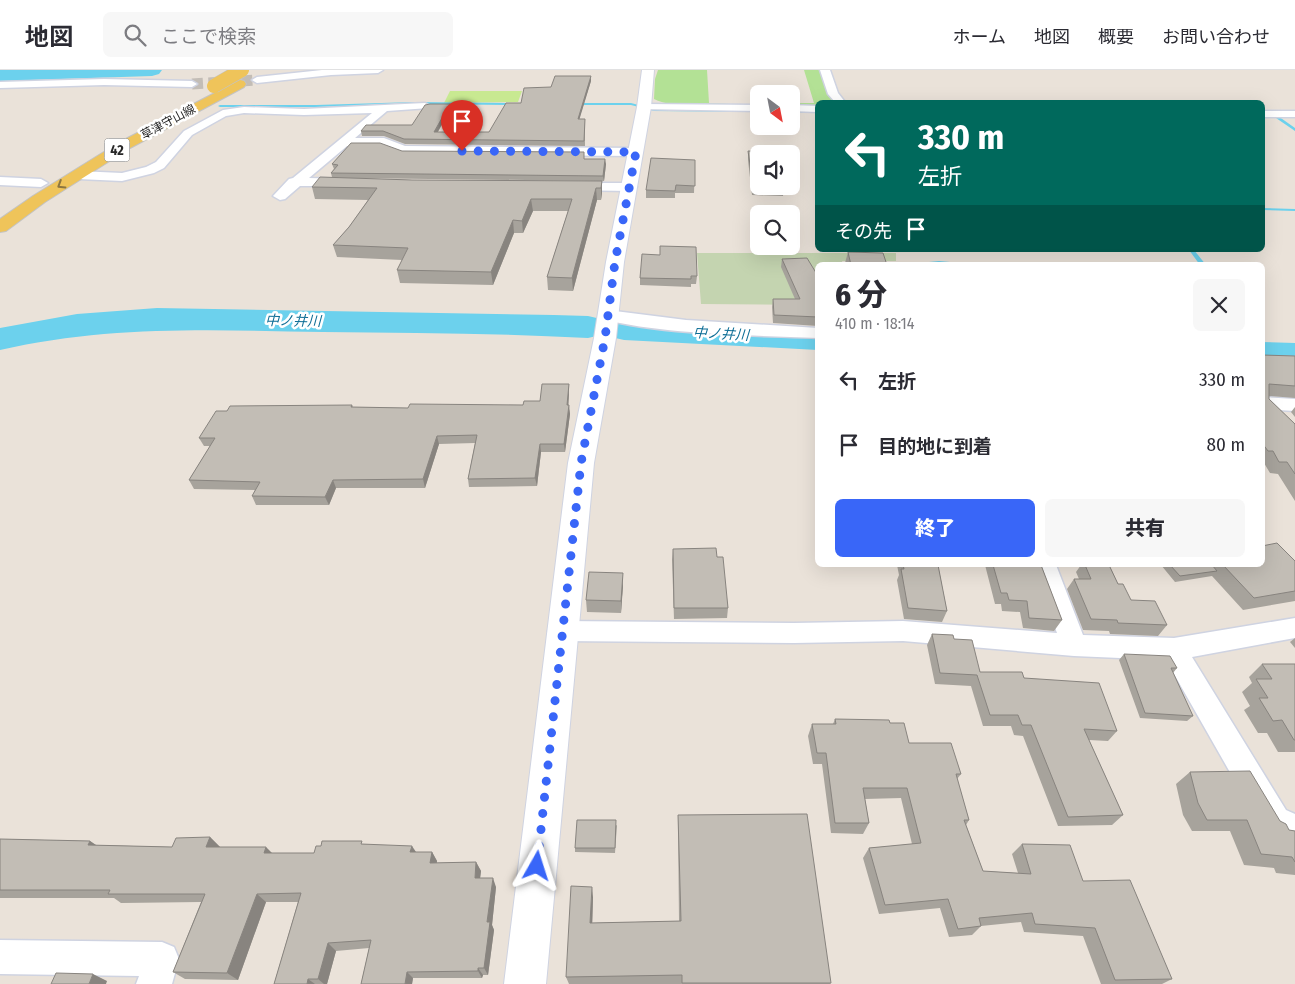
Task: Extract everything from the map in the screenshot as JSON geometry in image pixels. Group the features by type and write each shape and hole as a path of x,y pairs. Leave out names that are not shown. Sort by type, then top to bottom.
{"main road":[{"name":"草津守山線","path":"0,210 41,183 171,108 214,86 241,77 260,75"},
{"name":"草津守山線","path":"0,227 125,145 241,77"}],"street":[{"path":"116,83 131,70"},
{"path":"260,75 378,70"},
{"path":"525,984 561,631 581,463 605,338 607,315 644,107 648,70"},
{"path":"825,70 833,94 838,100"},
{"path":"0,85 192,84"},
{"path":"78,175 122,176 150,170 160,165 188,133 223,113 244,110 304,112 425,106"},
{"path":"644,107 750,108"},
{"path":"800,108 815,108"},
{"path":"280,196 294,182 382,109"},
{"path":"1265,114 1295,114"},
{"path":"1277,114 1295,126"},
{"path":"342,142 384,142 404,150 636,152"},
{"path":"394,164 404,150"},
{"path":"0,181 41,183"},
{"path":"294,182 362,183"},
{"path":"562,187 630,187"},
{"path":"607,315 689,326 815,332"},
{"path":"1265,404 1295,405"},
{"path":"1265,404 1288,424"},
{"path":"1045,567 1074,645"},
{"path":"561,631 794,633 903,631 1074,645 1174,649 1295,628"},
{"path":"1174,649 1275,821 1295,830"},
{"path":"0,957 162,959 154,984"}],"green space":[{"path":"658,70 707,70 709,103 730,104 712,106 680,105 654,99 655,79"},
{"path":"804,70 820,70 828,92 834,100 815,100 815,106 800,106 800,103 814,103"},
{"path":"450,91 522,91 518,102 444,103"},
{"path":"697,253 800,255 800,253 896,253 896,261 815,262 815,305 701,304"}],"building":[{"path":"555,76 591,76 578,119 585,119 584,141 404,139 383,131 361,131 366,125 412,125 425,105 450,104 434,132 489,132 506,103 521,103 524,88 551,87"},
{"path":"351,143 380,143 402,151 584,152 584,159 605,159 603,176 331,173 338,165 332,164"},
{"path":"651,158 695,160 695,186 676,185 675,191 646,190"},
{"path":"320,177 412,180 602,181 601,188 596,188 572,278 547,277 572,199 531,199 522,221 513,220 491,272 397,270 408,248 333,245 349,227 377,188 312,187"},
{"path":"660,246 696,247 697,276 691,276 691,279 640,278 642,254 660,255"},
{"path":"848,252 883,253 886,262 850,262"},
{"path":"807,258 815,271 815,317 774,315 773,299 800,299 782,259"},
{"path":"1265,355 1295,356 1295,386 1269,384 1269,399 1295,424 1295,474 1287,462 1279,462 1273,451 1268,451 1265,447"},
{"path":"542,384 569,384 567,405 569,405 564,444 540,444 535,478 468,479 477,435 437,436 423,479 333,480 325,497 252,496 260,482 189,480 215,438 199,438 216,411 227,411 230,406 352,405 351,407 408,408 410,404 523,405 524,401 540,401"},
{"path":"1277,543 1295,561 1295,591 1254,598 1225,567 1265,567 1265,545"},
{"path":"716,548 717,557 723,557 728,608 674,608 673,549"},
{"path":"904,567 938,567 947,611 908,608 901,569 904,569"},
{"path":"994,567 1042,567 1062,620 1029,618 1027,601 1009,600 1007,593 1001,593"},
{"path":"1086,567 1110,567 1118,584 1123,584 1131,600 1155,601 1167,625 1118,623 1117,620 1091,619 1074,579 1091,579"},
{"path":"1172,567 1214,567 1217,571 1180,576"},
{"path":"589,572 623,573 621,601 586,600"},
{"path":"932,634 953,635 954,639 972,640 980,672 1022,672 1024,678 1099,683 1117,731 1084,729 1123,815 1068,817 1031,725 1022,725 1018,715 990,715 977,675 940,673"},
{"path":"1124,654 1170,656 1177,668 1171,668 1193,716 1145,713"},
{"path":"1262,664 1295,664 1295,740 1282,720 1273,721 1259,698 1268,698 1256,679 1272,679"},
{"path":"835,719 889,720 890,723 904,723 909,743 951,743 961,774 956,774 969,820 964,820 983,871 1031,874 1022,844 1070,845 1083,881 1130,880 1172,979 1115,980 1095,928 1035,924 1032,913 979,918 981,926 958,929 948,899 885,905 869,848 921,843 907,788 863,788 869,823 835,823 826,753 817,753 812,724 836,724"},
{"path":"1250,771 1280,821 1286,824 1289,830 1295,831 1295,862 1292,857 1261,854 1247,820 1207,820 1198,803 1190,772"},
{"path":"807,814 831,983 682,983 682,975 566,977 571,886 592,887 590,923 681,921 678,815"},
{"path":"577,820 616,820 615,848 575,848"},
{"path":"210,837 206,847 266,847 264,853 314,853 316,846 321,846 322,841 362,841 361,844 412,846 410,852 432,852 430,863 476,862 475,878 493,878 487,922 490,922 484,968 478,968 478,971 407,972 405,984 361,984 371,940 328,943 318,979 308,979 307,984 274,984 301,893 257,894 227,973 173,972 205,894 108,894 110,890 0,890 0,839 90,841 88,845 172,847 176,838"},
{"path":"56,973 93,974 89,984 51,984"}],"waterway":[{"path":"0,75 152,70"},
{"path":"220,106 414,103 515,104"},
{"path":"574,104 631,104 654,110 750,111"},
{"path":"800,111 814,112"},
{"path":"1267,117 1277,117 1295,130"},
{"path":"1265,209 1295,210"},
{"path":"1193,252 1201,262"},
{"name":"中ノ井川","path":"0,339 38,330 77,325 157,319 486,323 588,327"},
{"name":"中ノ井川","path":"624,329 815,339"},
{"name":"中ノ井川","path":"1265,353 1295,354"}],"tunnel":[{"path":"192,84 257,80"}],"route":[{"path":"462,151 636,152 615,262 605,338 581,463 561,631 537,866"}]}
